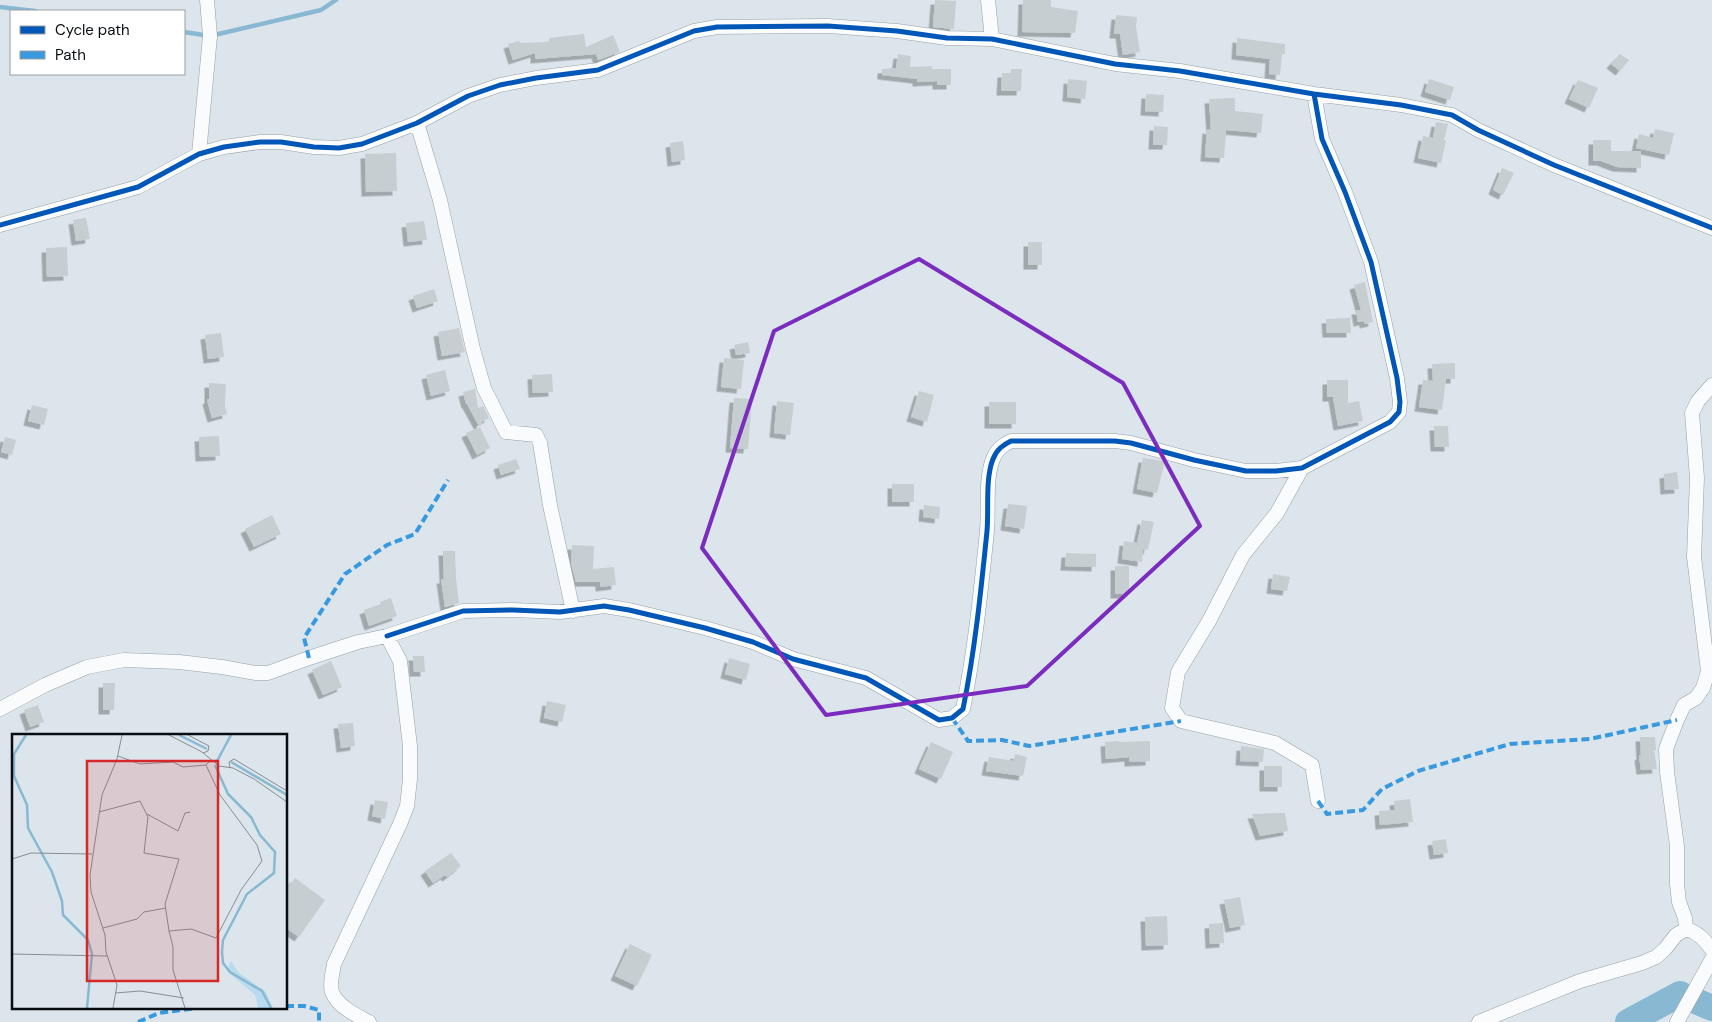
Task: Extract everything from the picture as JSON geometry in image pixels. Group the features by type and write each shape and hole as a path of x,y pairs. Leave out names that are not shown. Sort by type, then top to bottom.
{"street":[{"path":"199,154 210,36 207,0"},
{"path":"988,0 992,39"},
{"path":"0,226 138,186 199,154 224,147 260,142 281,142 314,147 339,148 362,144 417,123 468,96 500,85 598,70 694,31 718,27 828,26 897,31 947,38 992,39 1115,64 1401,105 1452,116 1554,166 1712,228"},
{"path":"0,709 46,685 88,667 124,660 179,662 268,673 358,642 388,636 463,611 514,610 560,612 604,606 664,617 705,628 752,642 793,659 866,678 928,715 940,720 952,718 963,709 968,684 984,560 989,472 993,458 1001,446 1011,441 1115,441 1131,443 1194,460 1246,471 1276,471 1302,468 1390,422 1399,412 1400,402 1396,378 1371,262 1345,192 1322,139 1314,94"},
{"path":"417,123 442,210 473,349 484,388 506,432 536,435 540,443 550,505 573,611"},
{"path":"1686,929 1679,902 1677,884 1677,846 1667,772 1666,749 1684,705 1696,698 1704,688 1708,671 1694,556 1697,478 1692,413 1698,401 1712,385"},
{"path":"1302,468 1278,512 1243,555 1209,621 1178,672 1172,708 1181,721 1275,743 1312,765 1318,801"},
{"path":"369,1022 349,1012 343,1006 332,992 331,984 334,964 407,806 410,779 410,746 400,661 388,636"},
{"path":"1479,1022 1580,981 1642,963 1656,956 1665,949 1676,935 1686,929 1694,931 1712,950"},
{"path":"1677,1022 1712,959"}],"highlighted area":[{"path":"919,259 1123,383 1200,526 1027,686 826,715 702,548 774,331"}],"building":[{"path":"935,0 956,1 954,29 933,27"},
{"path":"1023,0 1051,0 1051,7 1078,11 1075,33 1022,32"},
{"path":"1116,15 1137,17 1136,26 1140,52 1123,55 1120,34 1114,34"},
{"path":"584,34 586,47 613,35 620,52 598,60 596,54 535,59 535,53 513,60 508,44 519,41 520,43 549,42 549,38"},
{"path":"1237,38 1285,44 1285,54 1282,54 1280,75 1269,74 1270,59 1236,55"},
{"path":"898,54 911,56 910,67 932,66 932,69 951,69 951,85 937,85 937,81 917,82 917,79 882,75 882,69 896,68"},
{"path":"1620,54 1629,60 1620,71 1611,64"},
{"path":"1011,69 1022,69 1021,91 1001,91 1002,73 1011,73"},
{"path":"1068,79 1087,81 1085,99 1067,97"},
{"path":"1429,79 1454,87 1450,100 1425,92"},
{"path":"1578,80 1598,88 1589,108 1569,99"},
{"path":"1146,94 1164,95 1163,112 1145,111"},
{"path":"1235,98 1235,111 1263,114 1261,133 1226,130 1224,158 1205,157 1207,129 1211,130 1209,99"},
{"path":"1436,122 1448,124 1441,163 1418,158 1423,136 1433,138"},
{"path":"1154,126 1168,127 1167,145 1153,145"},
{"path":"1655,129 1674,133 1669,155 1636,148 1639,134 1653,138"},
{"path":"1593,140 1611,140 1611,151 1641,151 1641,168 1617,167 1601,161 1593,161"},
{"path":"683,141 685,160 672,162 670,143"},
{"path":"396,153 397,191 366,192 365,154"},
{"path":"1502,168 1514,173 1503,195 1493,190"},
{"path":"86,218 90,239 76,241 73,220"},
{"path":"424,221 427,240 408,242 406,223"},
{"path":"1028,242 1042,242 1042,265 1028,265"},
{"path":"67,247 68,276 47,277 46,248"},
{"path":"1365,282 1373,322 1364,324 1364,321 1358,322 1356,310 1361,310 1354,285"},
{"path":"434,289 438,301 417,308 413,296"},
{"path":"1350,318 1351,333 1327,333 1326,319"},
{"path":"459,328 465,352 442,356 438,332"},
{"path":"221,333 224,357 208,359 205,335"},
{"path":"748,342 750,353 736,355 734,345"},
{"path":"724,358 744,360 741,389 721,387"},
{"path":"1455,363 1455,379 1446,379 1442,410 1419,407 1423,380 1433,381 1432,364"},
{"path":"445,370 450,391 431,396 426,375"},
{"path":"552,374 553,392 533,393 532,375"},
{"path":"1327,380 1348,380 1348,403 1359,401 1363,421 1338,426 1333,397 1327,397"},
{"path":"209,383 226,384 225,406 227,414 212,418 207,400 209,399"},
{"path":"475,389 478,408 483,406 489,418 481,422 482,425 479,426 466,404 463,392"},
{"path":"919,391 934,395 927,422 911,417"},
{"path":"734,398 752,399 748,449 730,448"},
{"path":"777,401 794,403 790,435 774,433"},
{"path":"989,402 1016,402 1016,424 989,424"},
{"path":"32,405 48,409 44,425 28,421"},
{"path":"1434,426 1448,426 1449,447 1435,447"},
{"path":"480,427 490,448 477,455 466,433"},
{"path":"219,436 220,456 200,457 199,437"},
{"path":"5,437 16,440 12,455 1,452"},
{"path":"1143,458 1165,461 1157,493 1137,489"},
{"path":"516,459 520,469 501,475 498,465"},
{"path":"1677,472 1679,489 1665,490 1664,474"},
{"path":"892,484 914,484 914,502 892,502"},
{"path":"1008,504 1027,506 1024,529 1005,526"},
{"path":"924,505 940,507 939,519 923,517"},
{"path":"272,515 281,534 254,547 245,529"},
{"path":"1142,520 1154,522 1148,550 1143,549 1142,562 1122,559 1124,541 1137,543"},
{"path":"572,545 594,546 593,569 614,567 616,585 600,587 600,582 576,582 571,563"},
{"path":"443,551 455,551 459,603 445,607 441,579 444,579"},
{"path":"1066,553 1096,554 1096,567 1065,566"},
{"path":"1115,566 1129,566 1129,594 1115,594"},
{"path":"1273,574 1290,577 1287,591 1271,589"},
{"path":"391,598 397,616 369,626 364,610"},
{"path":"413,656 424,656 425,672 414,672"},
{"path":"729,658 750,664 746,680 725,674"},
{"path":"331,661 342,687 323,695 312,670"},
{"path":"103,683 115,683 114,710 103,710"},
{"path":"547,701 566,705 562,722 544,718"},
{"path":"38,705 44,722 30,727 24,710"},
{"path":"353,723 355,746 341,748 338,724"},
{"path":"1640,737 1655,737 1656,750 1654,750 1657,769 1641,770 1639,756 1641,755"},
{"path":"1150,741 1150,761 1129,762 1129,757 1106,759 1105,742"},
{"path":"931,742 953,752 941,779 919,769"},
{"path":"1241,746 1264,749 1263,762 1240,761"},
{"path":"1015,754 1027,757 1023,776 986,771 989,757 1014,761"},
{"path":"1264,766 1282,766 1282,787 1264,787"},
{"path":"1410,799 1413,822 1380,825 1379,811 1395,810 1394,801"},
{"path":"375,800 388,802 385,819 372,816"},
{"path":"1285,813 1288,831 1260,836 1252,814"},
{"path":"1446,839 1448,853 1434,855 1432,841"},
{"path":"451,853 461,866 447,877 445,875 433,883 425,871"},
{"path":"295,878 325,900 299,937 288,929 288,888"},
{"path":"1240,897 1245,925 1230,928 1224,900"},
{"path":"1167,916 1168,945 1146,946 1145,917"},
{"path":"1223,923 1224,943 1210,944 1209,924"},
{"path":"630,944 652,955 637,986 615,976"}],"waterway":[{"path":"185,32 210,36 321,10 336,0"},
{"path":"0,7 26,10"},
{"path":"1628,1022 1680,994"},
{"path":"1698,1002 1712,1008"}],"marked path":[{"path":"309,658 304,638 345,574 387,545 415,534 448,480"},
{"path":"952,718 968,741 1002,740 1029,746 1181,721"},
{"path":"1318,801 1327,814 1363,810 1382,789 1418,771 1510,744 1590,739 1677,720"},
{"path":"288,1006 304,1006 319,1010 319,1022"},
{"path":"138,1022 159,1013 182,1010"}],"cycle path":[{"path":"0,225 138,187 199,154 224,147 260,142 281,142 314,147 339,148 362,144 417,123 468,96 500,85 598,70 694,31 717,27 828,26 897,31 947,38 992,39 1115,64 1180,71 1314,94 1401,105 1452,115 1478,130 1554,165 1712,228"},
{"path":"387,636 463,611 513,610 560,612 604,606 705,628 753,642 793,659 866,678 939,720 952,718 963,709 971,665 985,553 989,476 995,456 1003,446 1011,441 1115,441 1131,443 1194,460 1246,471 1276,471 1302,468 1390,422 1399,412 1400,402 1397,378 1371,262 1345,192 1322,139 1314,94"}]}
